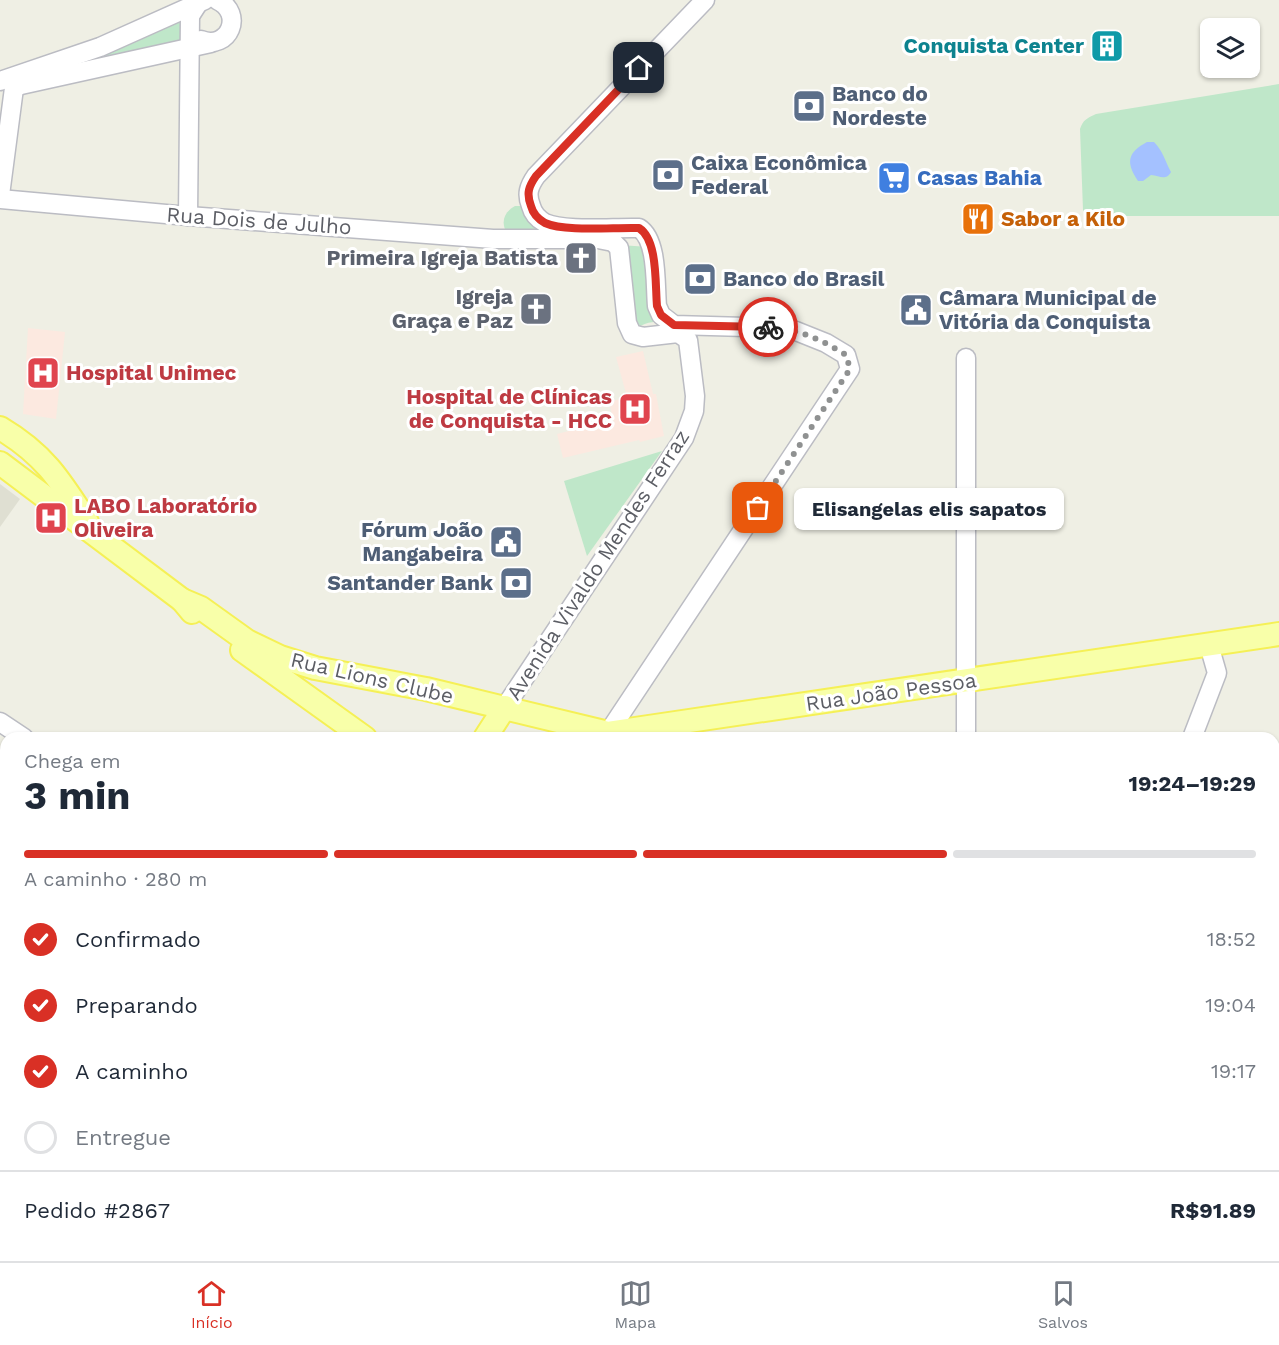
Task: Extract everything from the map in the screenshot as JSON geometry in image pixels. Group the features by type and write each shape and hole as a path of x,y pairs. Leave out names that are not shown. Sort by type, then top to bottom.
{"main road":[{"path":"0,428 32,449 52,470 97,536"},
{"path":"0,463 182,600 194,615 356,732"},
{"name":"Rua Lions Clube","path":"182,600 201,608 247,641 280,657 315,668 505,707"},
{"name":"Rua João Pessoa","path":"632,732 1279,634"},
{"path":"298,692 316,687 319,681 315,668"},
{"name":"Rua João Pessoa","path":"505,707 592,732"},
{"name":"Avenida Vivaldo Mendes Ferraz","path":"489,732 505,707"}],"street":[{"path":"609,732 850,369 846,355 826,343 796,331 778,328 674,325 664,317 657,306 651,243 645,232 639,228 552,225 535,215 529,203 529,186 536,176 705,0"},
{"path":"188,216 190,16 206,1"},
{"path":"206,1 228,9 232,22 227,35 211,43 14,88 6,86 206,1"},
{"path":"190,27 196,36 211,43"},
{"path":"0,197 6,86"},
{"name":"Rua Dois de Julho","path":"0,197 188,216 518,239 598,239 613,242 619,248 627,323 632,334 644,337 678,333 688,340 690,349"},
{"path":"690,349 694,331 705,326"},
{"name":"Avenida Vivaldo Mendes Ferraz","path":"505,707 687,432 694,411 695,396 690,349"},
{"path":"966,358 966,732"},
{"path":"1194,732 1217,673 1236,641"},
{"path":"1209,645 1217,673"},
{"path":"0,722 15,732"}],"shaded area":[{"name":"Hospital Unimec","path":"28,328 65,332 56,419 23,414"},
{"name":"Hospital de Clínicas de Conquista - HCC","path":"643,351 653,394 656,394 664,436 563,458 557,434 604,422 605,426 614,424 609,402 627,397 616,357"},
{"path":"0,484 20,499 0,527"}],"green space":[{"path":"181,18 186,47 92,65 94,56"},
{"path":"1279,84 1279,216 1110,216 1106,219 1093,219 1085,214 1080,129 1082,123 1088,118 1096,114"},
{"path":"515,206 522,206 536,228 534,232 506,232 504,217"},
{"path":"620,245 649,247 667,322 648,323 633,331"},
{"path":"662,451 587,556 564,481"}],"water":[{"path":"1147,142 1154,142 1157,145 1171,172 1165,177 1151,175 1143,181 1138,181 1131,168 1130,158"}],"way so far":[{"path":"758,508 850,369 846,355 826,343 796,331 768,327"}],"place":[{"name":"Conquista Center","path":"1107,46"},
{"name":"Banco do Nordeste","path":"809,106"},
{"name":"Caixa Econômica Federal","path":"668,175"},
{"name":"Casas Bahia","path":"894,178"},
{"name":"Sabor a Kilo","path":"978,219"},
{"name":"Primeira Igreja Batista","path":"581,258"},
{"name":"Banco do Brasil","path":"700,279"},
{"name":"Igreja Graça e Paz","path":"536,309"},
{"name":"Câmara Municipal de Vitória da Conquista","path":"916,310"},
{"name":"Hospital Unimec","path":"43,373"},
{"name":"Hospital de Clínicas de Conquista - HCC","path":"635,409"},
{"name":"Elisangelas elis sapatos","path":"758,508"},
{"name":"LABO Laboratório Oliveira","path":"51,518"},
{"name":"Fórum João Mangabeira","path":"506,542"},
{"name":"Santander Bank","path":"516,583"}],"route":[{"path":"639,68 536,176 529,186 528,194 533,212 545,223 561,227 639,228 645,232 651,243 657,306 661,315 674,325 768,327"}]}
